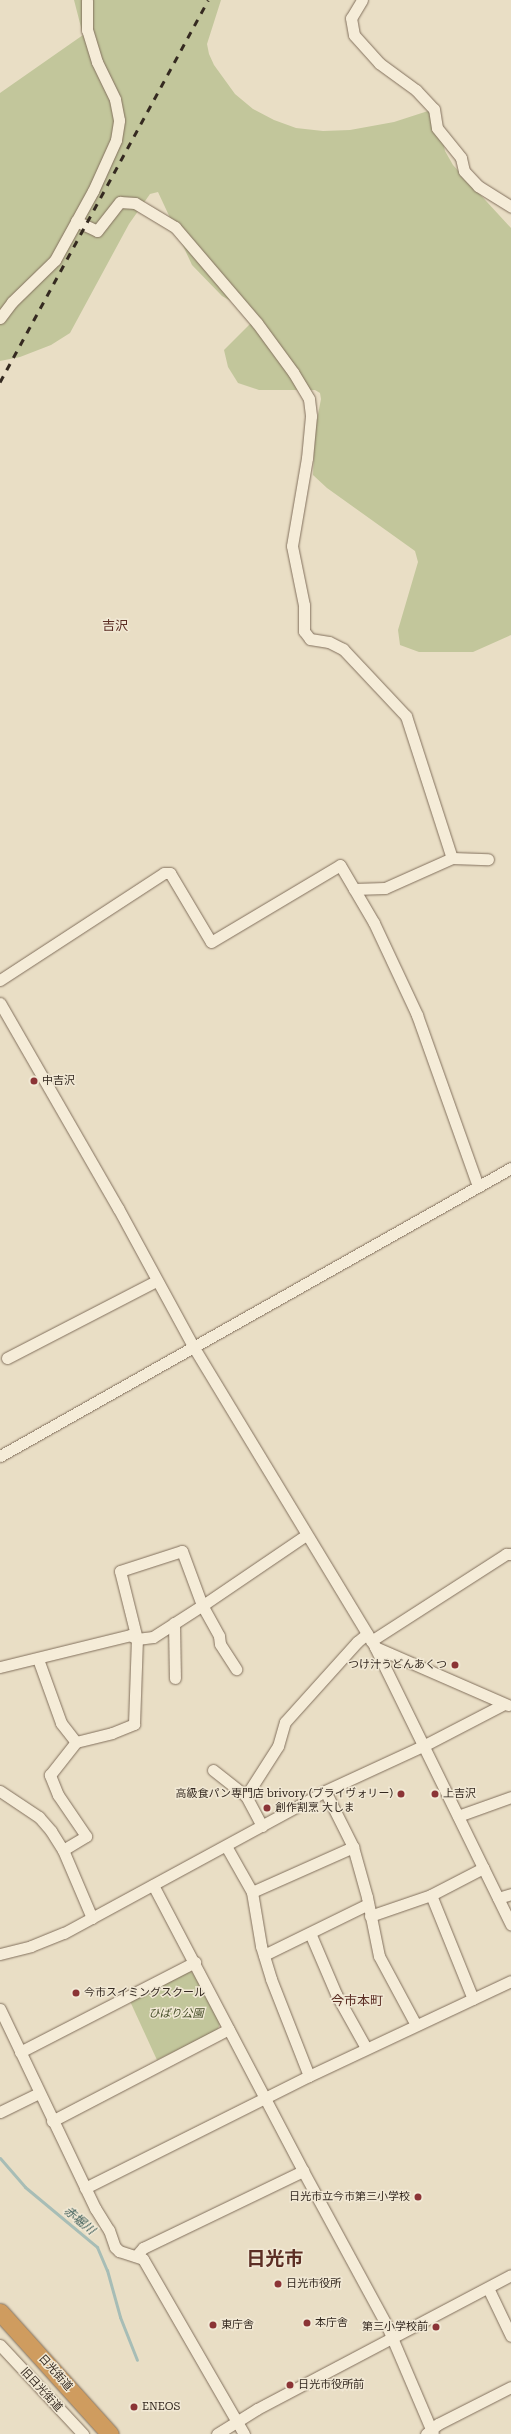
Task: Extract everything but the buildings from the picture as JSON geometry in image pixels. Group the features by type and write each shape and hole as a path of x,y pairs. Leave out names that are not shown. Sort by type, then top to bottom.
{"highway":[{"name":"日光街道","path":"0,2312 110,2434"}],"street":[{"path":"0,318 12,302 55,260 116,140 119,120 115,99 97,62 87,30 87,0"},
{"path":"362,0 351,18 354,35 379,63 416,90 434,109 437,128 461,158 464,171 478,186 511,207"},
{"path":"76,221 97,231 120,202 135,203 175,227 257,323 294,372 310,399 312,416 292,546 304,605 304,631 310,639 329,642 343,650 406,716 452,858"},
{"path":"354,889 385,888 452,858 488,859"},
{"path":"0,980 164,873 170,873 211,942 340,865 374,923 417,1015 478,1186"},
{"path":"0,1003 118,1208 156,1281 193,1346 371,1641 511,1926"},
{"path":"0,1456 511,1168"},
{"path":"7,1358 156,1281"},
{"path":"0,1666 38,1659 130,1635 137,1639 153,1637 306,1535"},
{"path":"63,1850 86,1836 58,1795 50,1775 76,1742 112,1733 134,1724 137,1639 120,1571 182,1551 202,1605 219,1636 220,1644 236,1670"},
{"path":"246,1796 278,1746 285,1722 357,1642 371,1641 506,1554 511,1554"},
{"path":"174,1623 175,1678"},
{"path":"371,1641 508,1705"},
{"path":"38,1659 61,1723 76,1742"},
{"path":"0,1954 46,1940 92,1918 326,1791 508,1705"},
{"path":"213,1770 246,1796 262,1826"},
{"path":"0,1791 39,1816 63,1850 92,1918"},
{"path":"326,1791 354,1847 379,1956 416,2025"},
{"path":"458,1816 511,1798"},
{"path":"226,1846 252,1892 264,1954 284,2015 309,2076"},
{"path":"252,1892 354,1847"},
{"path":"370,1916 431,1894 483,1868"},
{"path":"154,1885 303,2171 392,2337 430,2433 510,2390"},
{"path":"431,1894 473,1999"},
{"path":"498,1898 511,1894"},
{"path":"264,1954 368,1904"},
{"path":"310,1933 336,1994 366,2048"},
{"path":"20,2052 195,1962"},
{"path":"85,2188 366,2048 511,1981"},
{"path":"1,2013 52,2121 85,2188 109,2230 117,2250 143,2259 244,2434"},
{"path":"52,2121 230,2029"},
{"path":"0,2112 39,2093"},
{"path":"136,2256 143,2248 303,2171"},
{"path":"217,2434 236,2421 511,2275"},
{"path":"488,2288 511,2336"},
{"name":"旧日光街道","path":"0,2345 83,2434"}],"green space":[{"path":"74,0 221,0 207,44 209,54 214,65 235,94 253,109 274,120 296,128 323,131 350,130 394,122 428,111 437,112 445,151 453,165 511,228 511,635 473,652 419,652 400,645 398,630 418,562 415,551 327,488 313,475 315,430 321,399 320,393 315,390 259,390 238,383 228,367 224,350 255,319 255,315 222,296 192,265 158,192 150,194 129,224 70,333 51,345 20,357 0,361 0,93 83,35"},
{"name":"ひばり公園","path":"188,1971 193,1973 220,2024 217,2031 157,2060 129,1999"}],"waterway":[{"name":"赤堀川","path":"0,2158 25,2187 97,2247 107,2270 120,2317 137,2360"}],"railway":[{"path":"0,382 208,0"}],"place":[{"name":"中吉沢","path":"34,1081"},
{"name":"つけ汁うどんあくつ","path":"455,1665"},
{"name":"高級食パン専門店 brivory (ブライヴォリー)","path":"401,1794"},
{"name":"上吉沢","path":"435,1794"},
{"name":"創作割烹 大しま","path":"267,1808"},
{"name":"今市スイミングスクール","path":"76,1993"},
{"name":"日光市立今市第三小学校","path":"418,2197"},
{"name":"日光市役所","path":"278,2284"},
{"name":"本庁舎","path":"307,2323"},
{"name":"東庁舎","path":"213,2325"},
{"name":"第三小学校前","path":"436,2327"},
{"name":"日光市役所前","path":"290,2385"},
{"name":"ENEOS","path":"134,2407"}],"district":[{"name":"吉沢","path":"115,626"},
{"name":"今市本町","path":"357,2001"},
{"name":"日光市","path":"275,2259"}]}
